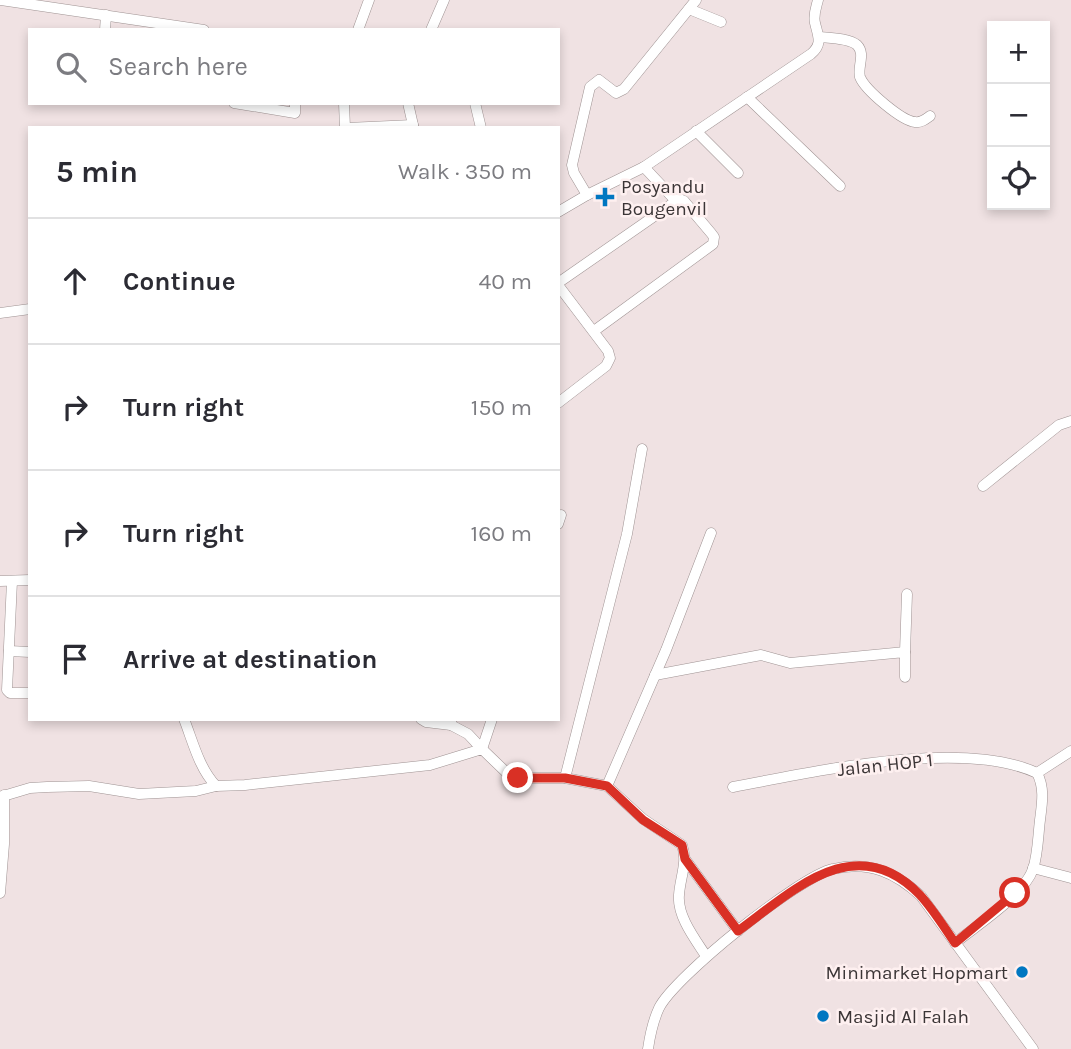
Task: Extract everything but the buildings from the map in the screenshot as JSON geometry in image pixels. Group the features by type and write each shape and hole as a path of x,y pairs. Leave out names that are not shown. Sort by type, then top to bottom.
{"street":[{"path":"1,0 191,28"},
{"path":"359,28 369,0"},
{"path":"432,28 444,0"},
{"path":"560,211 644,167 816,50 820,37 814,20 818,0"},
{"path":"587,195 572,165 590,87 600,80 616,93 624,89 692,4 720,22"},
{"path":"106,15 106,28"},
{"path":"820,37 849,41 857,45 862,54 859,74 862,81 882,102 900,115 913,122 930,116"},
{"path":"747,97 840,186"},
{"path":"246,105 295,113 295,105"},
{"path":"344,105 346,126"},
{"path":"408,105 413,126"},
{"path":"475,105 481,126"},
{"path":"696,131 738,173"},
{"path":"644,167 676,201"},
{"path":"560,283 676,201 684,201 711,233 713,244 594,331"},
{"path":"560,287 608,351 608,362 560,401"},
{"path":"0,313 28,309"},
{"path":"983,486 1059,425 1071,421"},
{"path":"565,778 627,534 642,449"},
{"path":"607,786 655,675 711,533"},
{"path":"0,581 28,580"},
{"path":"12,581 8,691 28,693"},
{"path":"905,677 907,594"},
{"path":"9,651 28,652"},
{"path":"655,675 761,655 790,663 905,652"},
{"path":"185,721 200,762 216,786"},
{"path":"424,721 451,722 468,734 510,776 565,778 607,786 643,820 682,845 685,859 679,904 688,926 706,956"},
{"path":"482,749 491,721"},
{"path":"0,893 4,844 2,796 30,788 47,787 89,786 139,794 196,791 216,786 430,765 482,749"},
{"path":"955,943 1028,879 1033,867 1042,806 1042,783 1037,773 1071,751"},
{"name":"Jalan HOP 1","path":"733,787 844,767 907,760 948,759 1005,763 1037,773"},
{"path":"685,859 738,931"},
{"path":"648,1049 651,1029 660,1006 676,985 706,956 810,878 832,869 857,866 881,870 903,880 921,896 1033,1049"},
{"path":"1033,867 1071,878"}],"place":[{"name":"Posyandu Bougenvil","path":"605,197"},
{"name":"Minimarket Hopmart","path":"1022,972"},
{"name":"Masjid Al Falah","path":"823,1016"}],"route":[{"path":"518,778 565,778 607,786 643,820 675,838 682,845 685,859 738,931 810,878 832,869 857,866 881,870 903,880 921,896 955,943 1015,893"}]}
